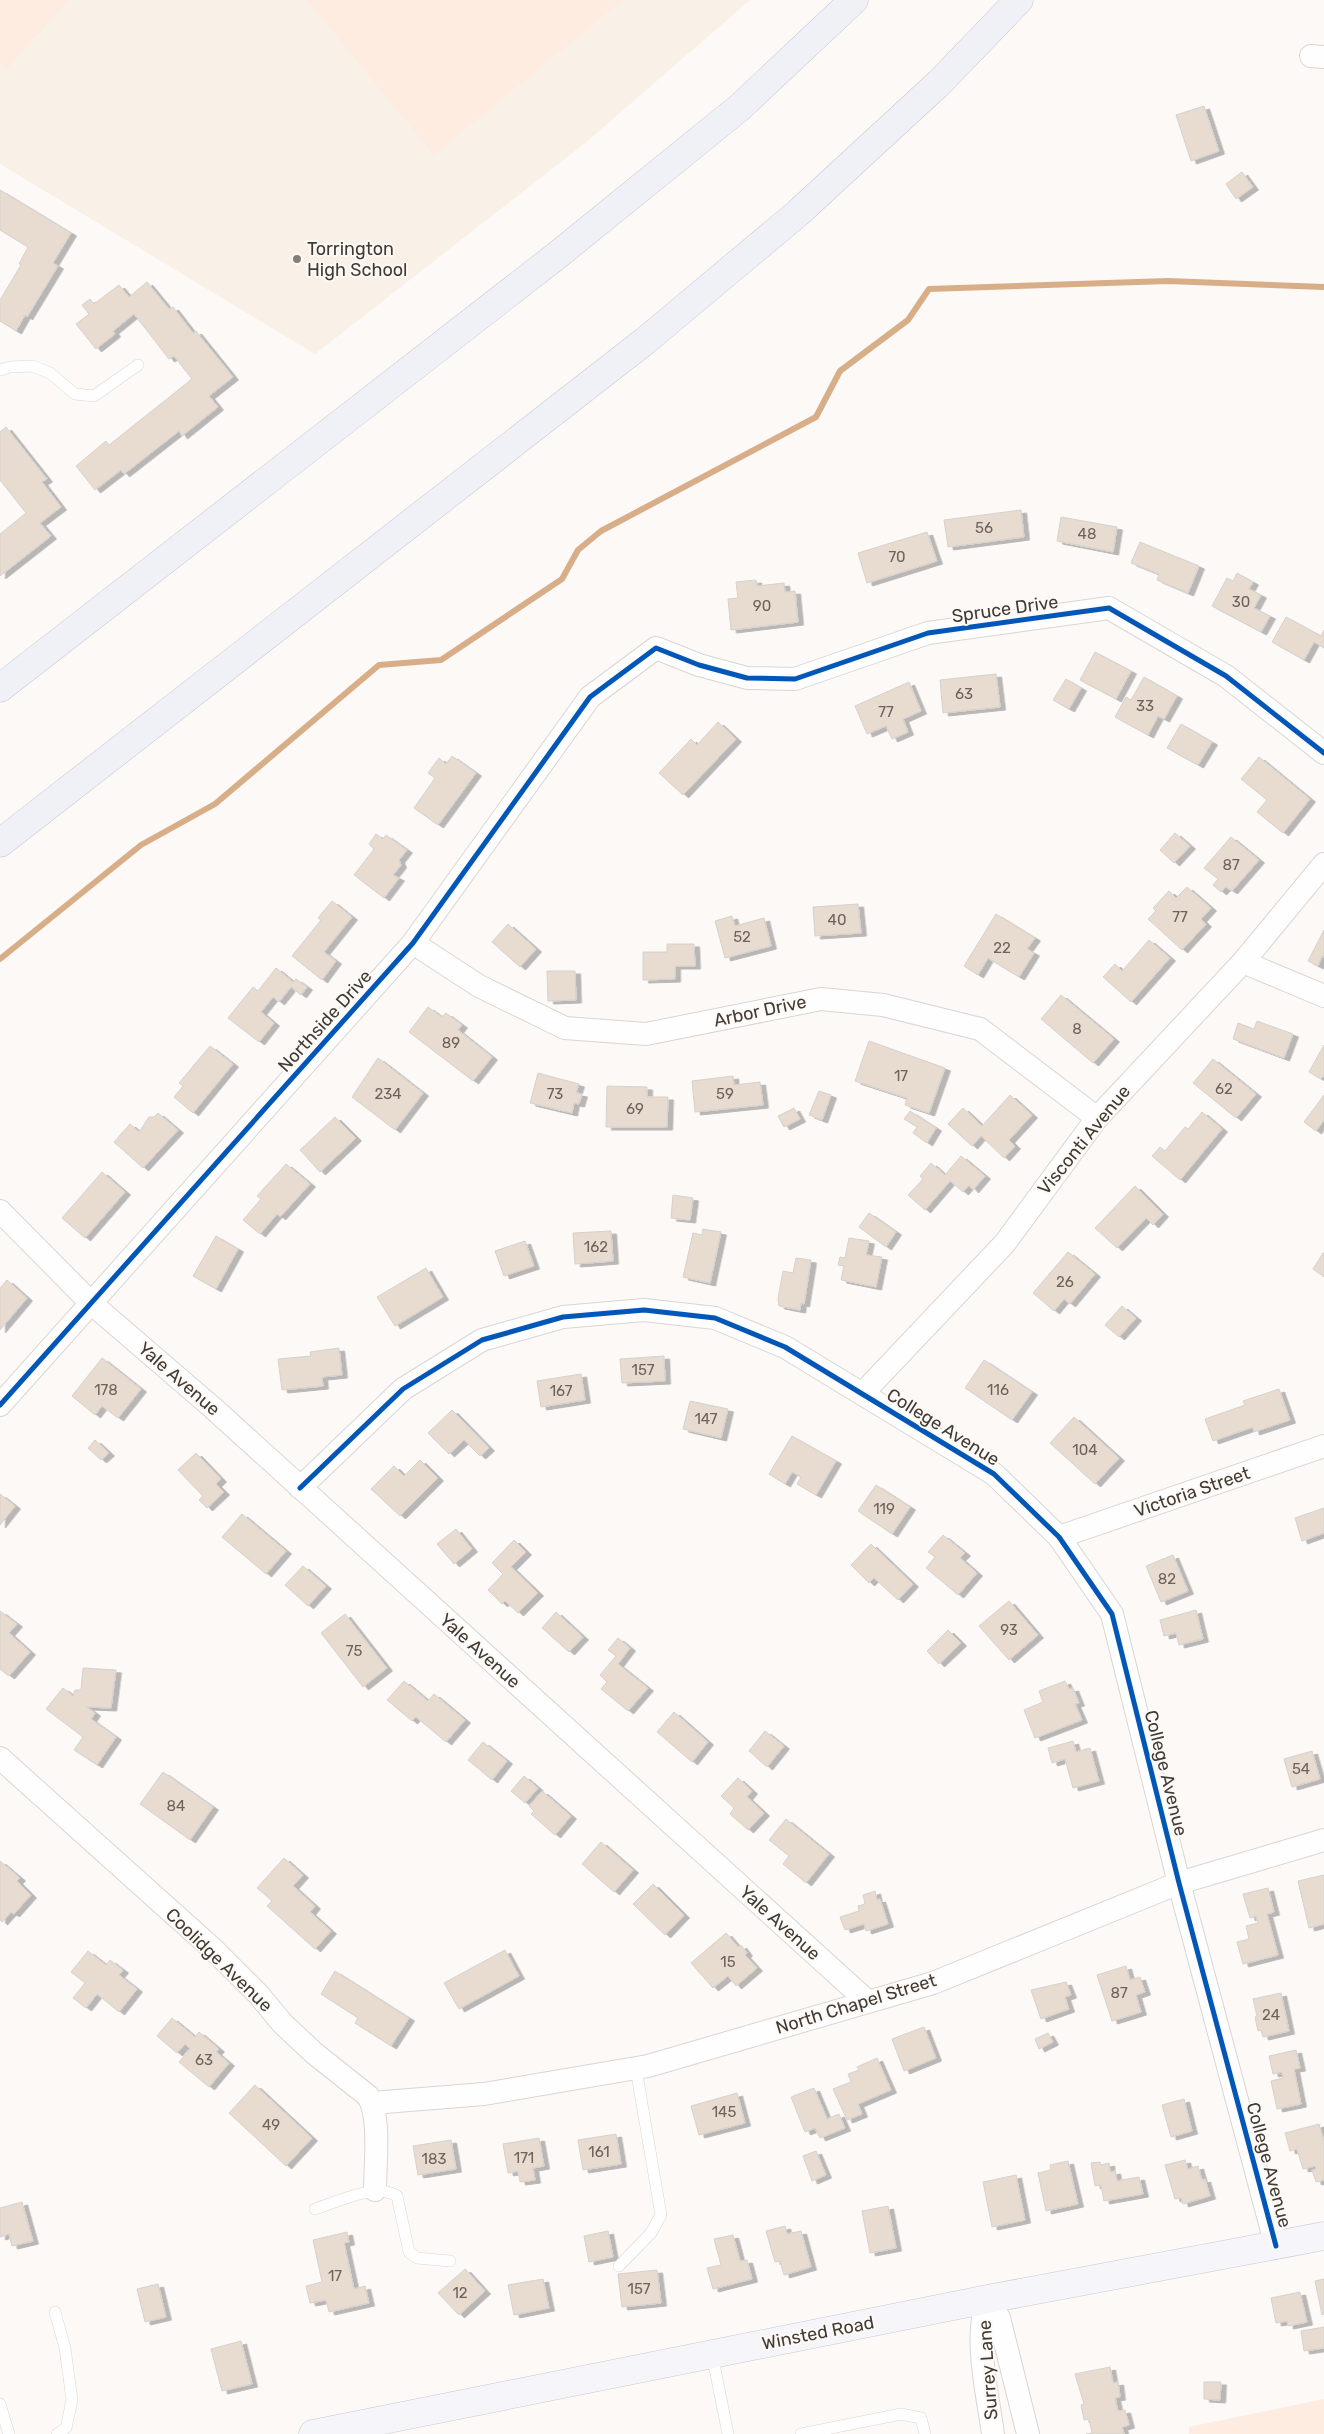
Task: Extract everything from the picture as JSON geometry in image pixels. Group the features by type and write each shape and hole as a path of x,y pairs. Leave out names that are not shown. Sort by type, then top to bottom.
{"highway":[{"path":"0,688 555,257 739,108 854,0"},
{"path":"0,844 645,341 798,213 940,82 1019,0"}],"main road":[{"name":"Winsted Road","path":"313,2434 988,2299 1324,2236"}],"street":[{"name":"Spruce Drive","path":"656,648 699,665 746,678 795,679 928,633 1109,608 1226,676 1324,753"},
{"name":"Northside Drive","path":"0,1404 412,943 590,697 656,648"},
{"name":"Visconti Avenue","path":"863,1393 1005,1243 1097,1118 1242,962 1324,864"},
{"name":"Arbor Drive","path":"412,943 479,986 565,1028 646,1034 821,999 883,1005 980,1029 1097,1118"},
{"path":"1242,962 1324,996"},
{"name":"Yale Avenue","path":"0,1211 91,1303 213,1408 867,2001"},
{"name":"College Avenue","path":"300,1488 403,1389 482,1340 563,1317 644,1310 715,1318 785,1347 994,1474 1059,1537 1112,1614 1179,1883 1276,2246"},
{"name":"Victoria Street","path":"1059,1537 1324,1446"},
{"name":"Coolidge Avenue","path":"0,1758 214,1950 259,1995 282,2023 314,2053 357,2087 372,2103"},
{"name":"North Chapel Street","path":"372,2103 484,2094 636,2069 933,1982 1179,1883 1324,1840"},
{"path":"372,2103 375,2117 375,2190"},
{"name":"Surrey Lane","path":"988,2299 982,2320 982,2346 992,2434"},
{"name":"Surrey Lane","path":"988,2299 999,2318 1028,2434"}],"lane":[{"path":"0,370 10,367 32,366 50,373 75,394 94,396 138,365"},
{"path":"619,2266 651,2233 660,2215 636,2069"},
{"path":"315,2209 375,2190 389,2190 397,2196 409,2252 416,2258 450,2261"},
{"path":"55,2312 65,2348 72,2400 66,2428 58,2434"},
{"path":"712,2354 728,2434"},
{"path":"0,2404 9,2434"},
{"path":"801,2434 901,2414 921,2418 925,2434"}],"shaded area":[{"name":"Torrington High School","path":"0,0 750,0 584,144 315,354 0,164"},
{"path":"0,0 68,0 7,68 0,63"},
{"path":"307,0 623,0 434,155"},
{"path":"1324,2399 1324,2434 1189,2434 1189,2427"}],"building":[{"path":"1204,106 1219,151 1191,161 1176,115"},
{"path":"1242,172 1253,187 1236,199 1226,184"},
{"path":"0,190 71,233 53,263 58,266 27,317 25,315 16,331 0,321 0,300 21,265 19,264 28,247 0,230"},
{"path":"147,282 169,309 173,307 193,333 196,331 233,377 209,396 218,407 182,436 179,431 124,474 121,470 95,490 76,466 106,441 109,445 192,379 174,356 169,359 134,314 113,331 115,334 96,349 76,324 89,314 82,305 90,299 94,304 119,285 129,297"},
{"path":"6,427 47,479 42,482 61,507 40,523 51,536 0,576 0,534 26,513 0,480 0,432"},
{"path":"1021,510 1024,537 948,547 944,520"},
{"path":"1061,517 1117,527 1113,552 1057,541"},
{"path":"927,532 937,561 867,583 858,553"},
{"path":"1140,542 1199,566 1188,593 1157,580 1159,574 1131,563"},
{"path":"1237,573 1253,582 1249,589 1261,595 1254,608 1270,616 1261,632 1212,606 1227,578 1233,581"},
{"path":"756,580 757,586 784,583 785,592 795,591 798,622 731,630 728,599 738,598 736,582"},
{"path":"1286,617 1321,636 1324,630 1324,648 1314,642 1304,660 1272,642"},
{"path":"1095,652 1131,671 1116,699 1080,680"},
{"path":"996,674 1000,707 943,713 940,680"},
{"path":"1144,677 1177,696 1164,719 1158,716 1148,735 1115,717 1126,697 1131,700"},
{"path":"1066,679 1081,688 1069,709 1053,700"},
{"path":"909,682 921,711 903,719 908,732 892,739 886,726 867,734 855,706"},
{"path":"718,722 736,739 683,795 659,773 691,739 697,745"},
{"path":"1181,724 1212,742 1198,765 1167,748"},
{"path":"452,756 476,773 438,825 414,808 435,778 428,773 439,758 446,764"},
{"path":"1259,757 1310,799 1283,833 1257,812 1267,800 1241,779"},
{"path":"1175,833 1190,846 1174,863 1160,850"},
{"path":"376,834 383,839 386,835 407,850 399,860 401,865 393,875 399,878 384,898 354,875 374,849 369,844"},
{"path":"1231,837 1259,860 1232,891 1226,887 1221,892 1213,885 1218,879 1204,868"},
{"path":"1187,887 1211,908 1201,919 1206,924 1182,950 1148,919 1156,911 1153,908 1169,891 1176,898"},
{"path":"332,901 352,917 324,952 336,961 322,980 292,956 321,920 318,918"},
{"path":"858,904 861,933 815,936 813,907"},
{"path":"996,914 1035,938 1027,949 1034,953 1019,977 988,958 978,975 964,966"},
{"path":"732,916 735,926 764,918 771,946 725,958 715,921"},
{"path":"508,924 536,949 520,967 492,942"},
{"path":"1324,930 1324,957 1322,956 1318,966 1308,961"},
{"path":"1149,940 1170,958 1131,1002 1103,977 1115,964 1122,971"},
{"path":"667,944 694,944 695,966 675,966 675,979 643,980 643,952 667,952"},
{"path":"276,968 293,982 296,979 307,987 301,995 291,987 279,1002 273,997 261,1012 274,1023 259,1042 228,1018 253,987 258,991"},
{"path":"547,971 575,971 576,1000 548,1001"},
{"path":"1061,995 1114,1039 1093,1063 1041,1019"},
{"path":"428,1007 442,1017 446,1013 462,1025 458,1030 492,1057 473,1081 409,1032"},
{"path":"1257,1021 1293,1034 1284,1058 1233,1039 1238,1023 1254,1029"},
{"path":"869,1041 945,1068 929,1113 905,1105 907,1098 855,1081"},
{"path":"1324,1045 1324,1075 1321,1079 1309,1072"},
{"path":"210,1046 233,1064 193,1113 174,1097 183,1086 179,1083"},
{"path":"378,1058 423,1093 395,1130 352,1097"},
{"path":"1213,1059 1256,1094 1236,1118 1193,1083"},
{"path":"538,1073 579,1084 576,1093 582,1094 579,1104 574,1103 572,1113 530,1103"},
{"path":"733,1076 734,1085 760,1082 763,1105 695,1112 692,1081"},
{"path":"607,1086 647,1087 647,1097 668,1097 667,1127 606,1127"},
{"path":"819,1091 831,1095 822,1120 809,1115"},
{"path":"1010,1095 1032,1115 1009,1140 1015,1146 1004,1158 981,1136 972,1146 948,1124 963,1108 982,1126"},
{"path":"1324,1095 1324,1120 1316,1131 1304,1122"},
{"path":"794,1108 800,1119 784,1127 778,1116"},
{"path":"910,1111 936,1128 927,1143 913,1133 917,1127 904,1119"},
{"path":"1202,1112 1222,1129 1180,1180 1152,1156 1160,1147 1165,1151 1185,1127 1188,1129"},
{"path":"158,1113 178,1130 143,1168 114,1142 130,1124 139,1132 149,1117 154,1117"},
{"path":"335,1117 356,1138 320,1172 300,1150"},
{"path":"961,1156 985,1176 973,1190 969,1185 963,1192 950,1181 925,1210 908,1195 923,1179 920,1176 931,1163 945,1175"},
{"path":"286,1164 310,1184 280,1217 277,1214 260,1234 243,1220 261,1199 257,1196"},
{"path":"102,1172 125,1192 85,1238 62,1218"},
{"path":"1135,1186 1163,1214 1153,1225 1146,1218 1117,1248 1095,1228"},
{"path":"673,1195 693,1198 690,1220 671,1218"},
{"path":"869,1213 896,1232 886,1247 859,1227"},
{"path":"703,1229 721,1232 710,1283 683,1277 693,1233 702,1235"},
{"path":"611,1231 613,1261 575,1264 573,1233"},
{"path":"216,1236 238,1249 216,1289 193,1276"},
{"path":"849,1238 869,1241 866,1255 882,1257 876,1287 841,1280 844,1266 838,1265 840,1257 845,1258"},
{"path":"525,1241 534,1266 504,1276 495,1251"},
{"path":"1068,1252 1095,1274 1070,1304 1064,1299 1054,1311 1033,1293"},
{"path":"1324,1253 1324,1277 1313,1269"},
{"path":"796,1258 811,1260 804,1304 801,1303 800,1310 779,1306 778,1299 783,1271 793,1273"},
{"path":"426,1268 443,1297 395,1326 377,1297"},
{"path":"7,1280 27,1298 0,1330 0,1288"},
{"path":"1122,1306 1136,1318 1119,1337 1105,1325"},
{"path":"339,1348 342,1375 322,1377 323,1386 282,1390 278,1359 311,1356 310,1352"},
{"path":"664,1356 665,1381 622,1383 620,1359"},
{"path":"102,1358 141,1389 118,1418 102,1406 95,1415 72,1396"},
{"path":"984,1360 1032,1392 1012,1420 965,1388"},
{"path":"581,1374 585,1400 541,1407 537,1381"},
{"path":"1279,1389 1290,1420 1254,1432 1253,1427 1213,1441 1205,1419 1245,1405 1243,1401"},
{"path":"690,1401 728,1409 721,1438 683,1429"},
{"path":"452,1410 489,1448 480,1456 464,1440 449,1454 428,1433"},
{"path":"1074,1417 1119,1458 1095,1484 1050,1443"},
{"path":"792,1436 836,1461 816,1495 797,1484 801,1477 792,1472 785,1484 769,1474"},
{"path":"95,1440 109,1453 101,1460 88,1448"},
{"path":"196,1453 221,1479 216,1484 224,1492 207,1508 199,1500 203,1496 178,1470"},
{"path":"420,1460 438,1478 400,1516 371,1489 394,1466 404,1476"},
{"path":"876,1485 910,1507 892,1534 858,1511"},
{"path":"0,1494 15,1506 0,1525"},
{"path":"1324,1508 1324,1533 1302,1541 1295,1518"},
{"path":"242,1514 286,1551 266,1574 222,1537"},
{"path":"456,1529 472,1549 454,1564 437,1544"},
{"path":"943,1535 965,1553 960,1558 977,1573 958,1595 926,1568 935,1557 928,1552"},
{"path":"514,1540 526,1552 511,1567 538,1593 518,1613 505,1601 502,1604 488,1590 503,1574 492,1563"},
{"path":"871,1544 913,1584 898,1600 874,1578 869,1583 851,1565"},
{"path":"1173,1555 1188,1591 1161,1602 1146,1566"},
{"path":"303,1566 326,1586 308,1606 285,1585"},
{"path":"1009,1601 1038,1635 1009,1660 979,1626"},
{"path":"1196,1610 1203,1639 1179,1645 1176,1633 1164,1636 1160,1620"},
{"path":"0,1611 17,1624 9,1633 30,1652 9,1676 0,1669"},
{"path":"556,1612 583,1637 569,1652 542,1628"},
{"path":"345,1614 387,1668 363,1687 321,1633"},
{"path":"948,1630 961,1643 939,1664 927,1651"},
{"path":"618,1638 630,1648 618,1664 648,1688 628,1711 601,1689 607,1682 600,1675 616,1656 608,1650"},
{"path":"83,1668 116,1670 111,1708 87,1707 95,1713 91,1719 116,1737 97,1765 74,1750 83,1737 46,1709 63,1688 73,1696 75,1690 81,1690"},
{"path":"404,1681 428,1701 434,1694 465,1720 446,1742 416,1717 412,1721 387,1700"},
{"path":"1065,1681 1069,1689 1073,1688 1079,1703 1075,1704 1082,1720 1035,1738 1024,1710 1043,1702 1039,1691"},
{"path":"674,1712 708,1742 692,1762 657,1732"},
{"path":"765,1731 784,1746 767,1767 749,1751"},
{"path":"1073,1741 1076,1752 1090,1748 1099,1781 1073,1788 1065,1759 1052,1763 1048,1748"},
{"path":"483,1742 507,1761 492,1780 468,1760"},
{"path":"1312,1751 1320,1779 1292,1787 1284,1759"},
{"path":"163,1772 213,1807 190,1840 140,1804"},
{"path":"524,1776 538,1788 525,1803 511,1791"},
{"path":"738,1778 752,1791 747,1797 764,1813 748,1830 730,1814 734,1808 721,1796"},
{"path":"542,1791 571,1816 555,1835 531,1814 534,1811 529,1806"},
{"path":"786,1819 829,1854 806,1883 783,1864 789,1856 769,1840"},
{"path":"601,1842 633,1870 614,1892 582,1864"},
{"path":"284,1858 303,1875 293,1886 315,1906 310,1912 331,1931 315,1949 267,1906 272,1901 257,1888"},
{"path":"0,1861 20,1878 17,1881 31,1895 14,1914 11,1912 2,1922 0,1920"},
{"path":"1324,1875 1324,1924 1309,1928 1298,1881"},
{"path":"653,1884 684,1915 665,1935 633,1904"},
{"path":"1268,1888 1274,1912 1267,1914 1278,1955 1243,1964 1237,1942 1249,1939 1246,1926 1258,1923 1256,1916 1250,1918 1243,1894"},
{"path":"875,1891 877,1900 880,1899 888,1924 866,1931 864,1924 845,1930 840,1917 859,1911 858,1906 865,1904 863,1895"},
{"path":"726,1933 738,1947 741,1945 747,1953 745,1955 757,1968 736,1986 728,1976 713,1988 691,1963"},
{"path":"505,1950 519,1976 459,2009 444,1983"},
{"path":"88,1951 106,1965 110,1960 123,1970 119,1975 137,1989 119,2012 97,1994 86,2008 73,1998 85,1983 71,1972"},
{"path":"1126,1966 1130,1980 1140,1977 1145,1992 1136,1995 1141,2012 1112,2021 1097,1975"},
{"path":"335,1971 409,2018 391,2046 355,2023 358,2018 321,1994"},
{"path":"1066,1982 1071,1995 1065,1997 1069,2009 1041,2019 1031,1990"},
{"path":"1281,1993 1289,2031 1263,2037 1261,2030 1258,2031 1253,1999"},
{"path":"172,2018 195,2037 199,2032 219,2049 216,2052 229,2063 209,2087 179,2062 190,2049 185,2044 177,2053 157,2036"},
{"path":"924,2027 936,2058 904,2071 892,2039"},
{"path":"1048,2033 1053,2042 1039,2049 1035,2039"},
{"path":"1296,2050 1300,2068 1294,2069 1301,2104 1277,2109 1271,2081 1283,2078 1282,2072 1273,2074 1269,2056"},
{"path":"877,2058 891,2090 858,2104 862,2114 847,2120 833,2089 851,2082 848,2074 859,2070 857,2067"},
{"path":"255,2085 312,2138 286,2166 229,2113"},
{"path":"814,2088 827,2119 839,2114 845,2128 820,2138 815,2128 805,2132 791,2097"},
{"path":"737,2093 745,2123 699,2135 691,2106"},
{"path":"1184,2099 1192,2131 1171,2137 1162,2105"},
{"path":"1319,2124 1324,2141 1324,2180 1316,2182 1312,2170 1316,2169 1315,2166 1303,2169 1297,2149 1290,2151 1285,2133"},
{"path":"616,2134 621,2164 583,2170 578,2140"},
{"path":"539,2138 544,2166 533,2168 535,2180 520,2182 518,2171 508,2173 503,2144"},
{"path":"451,2140 456,2169 418,2175 413,2146"},
{"path":"816,2151 826,2175 812,2181 803,2156"},
{"path":"1185,2160 1188,2169 1198,2166 1202,2180 1205,2179 1210,2196 1183,2204 1181,2198 1175,2199 1165,2165"},
{"path":"1068,2161 1078,2204 1046,2211 1038,2173 1051,2170 1050,2165"},
{"path":"1100,2162 1101,2165 1109,2163 1110,2172 1115,2171 1117,2181 1139,2177 1143,2194 1104,2201 1101,2185 1095,2186 1091,2163"},
{"path":"1016,2175 1025,2220 992,2227 983,2182"},
{"path":"22,2202 33,2241 12,2246 9,2234 0,2237 0,2208"},
{"path":"888,2206 896,2248 870,2253 862,2211"},
{"path":"785,2226 787,2234 801,2231 811,2267 784,2275 780,2261 775,2262 766,2231"},
{"path":"608,2231 613,2257 589,2262 584,2236"},
{"path":"347,2232 349,2242 344,2243 354,2289 365,2286 369,2303 329,2312 326,2300 310,2303 306,2286 322,2282 313,2240"},
{"path":"733,2235 740,2261 747,2260 752,2279 713,2289 707,2268 721,2265 714,2239"},
{"path":"465,2269 485,2291 459,2315 438,2293"},
{"path":"657,2270 661,2303 622,2307 618,2274"},
{"path":"543,2279 549,2308 514,2315 508,2285"},
{"path":"1324,2279 1324,2314 1322,2315 1315,2281"},
{"path":"158,2284 166,2317 145,2322 137,2289"},
{"path":"1300,2292 1307,2322 1288,2326 1287,2321 1276,2323 1271,2298"},
{"path":"1324,2327 1324,2348 1304,2351 1301,2331"},
{"path":"241,2341 252,2384 222,2391 211,2349"},
{"path":"1110,2367 1113,2383 1118,2382 1120,2397 1115,2398 1118,2411 1125,2410 1129,2425 1122,2427 1124,2434 1086,2434 1092,2433 1089,2419 1084,2420 1081,2405 1084,2404 1075,2374"},
{"path":"1204,2382 1221,2382 1220,2400 1204,2399"}],"waterway":[{"path":"0,959 141,845 215,804 379,665 441,660 562,579 578,550 601,531 816,417 840,371 908,320 929,289 1168,281 1324,287"}],"cycle path":[{"path":"0,1405 413,943 590,697 656,648 699,665 747,678 795,679 928,633 1109,608 1226,676 1324,753"},
{"path":"300,1488 403,1389 482,1340 563,1317 644,1310 715,1318 785,1347 994,1474 1059,1537 1112,1614 1179,1883 1276,2246"}],"place":[{"name":"Torrington High School","path":"297,259"}]}
